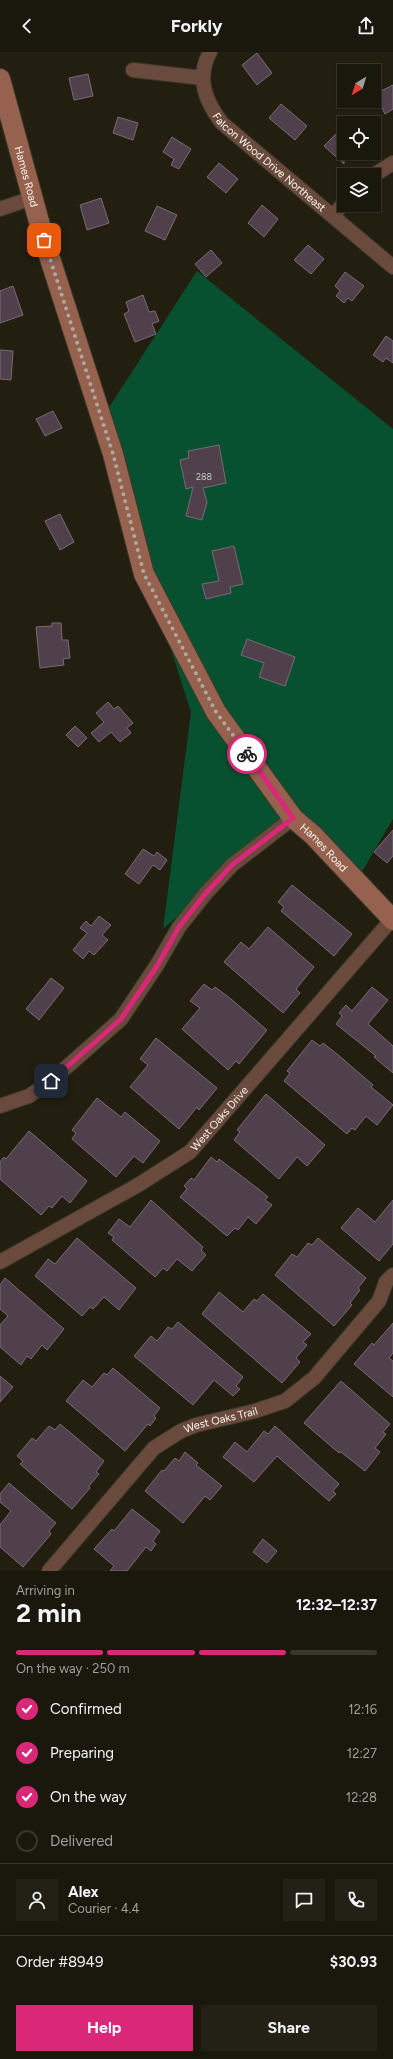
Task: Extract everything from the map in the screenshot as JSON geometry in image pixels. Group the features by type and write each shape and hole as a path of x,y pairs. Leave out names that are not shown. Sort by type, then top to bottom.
{"street":[{"name":"Falcon Wood Drive Northeast","path":"210,52 203,78 207,101 222,123 393,267"},
{"path":"133,70 203,78"},
{"name":"Hames Road","path":"0,79 32,198 62,298 113,454 144,574 216,712 293,818 313,835 393,919"},
{"path":"381,171 393,163"},
{"path":"0,209 32,198"},
{"path":"333,216 337,211"},
{"path":"0,1106 29,1096 51,1081 121,1019 157,966 179,927 206,893 232,865 293,818"},
{"name":"West Oaks Drive","path":"0,1262 138,1185 190,1152 393,919"},
{"name":"West Oaks Trail","path":"49,1571 154,1448 181,1431 196,1425 255,1411 285,1401 314,1378 379,1301 386,1282 393,1275"}],"green space":[{"path":"197,271 393,429 393,819 354,885 290,818 163,929 191,712 99,423"}],"building":[{"path":"257,53 272,73 257,85 242,65"},
{"path":"88,74 93,96 74,100 69,78"},
{"path":"393,85 393,109 385,114 381,106 381,91"},
{"path":"281,104 307,126 295,140 269,118"},
{"path":"118,117 138,123 133,140 113,133"},
{"path":"336,134 337,135 337,158 324,146"},
{"path":"172,137 191,149 179,169 171,165 174,159 163,152"},
{"path":"219,163 238,179 226,193 207,177"},
{"path":"101,198 109,223 87,230 80,205"},
{"path":"262,205 278,219 264,237 248,223"},
{"path":"157,206 177,215 165,240 145,231"},
{"path":"308,245 324,259 311,274 294,260"},
{"path":"211,250 222,263 206,277 195,264"},
{"path":"345,272 364,286 352,301 348,298 344,303 336,296 340,291 335,286"},
{"path":"13,286 23,315 0,323 0,291"},
{"path":"143,295 149,312 155,311 159,321 152,324 156,334 135,342 124,314 129,311 126,302"},
{"path":"386,336 393,341 393,363 386,358 383,362 373,355"},
{"path":"0,350 13,351 11,380 0,379"},
{"path":"53,411 62,428 45,436 36,419"},
{"path":"219,445 226,483 203,488 207,502 202,520 186,516 193,487 186,489 180,460 189,458 188,451"},
{"path":"60,514 74,542 60,550 45,521"},
{"path":"234,546 243,584 230,587 231,593 206,599 202,584 219,581 212,551"},
{"path":"52,623 61,623 62,640 68,640 70,658 63,659 64,665 40,668 36,627 52,626"},
{"path":"247,639 295,657 285,686 259,677 264,663 241,655"},
{"path":"108,702 114,709 118,706 133,723 127,728 131,733 120,742 111,732 99,742 91,733 104,722 96,713"},
{"path":"75,726 87,738 78,747 66,735"},
{"path":"393,830 393,856 387,863 374,852"},
{"path":"143,849 154,856 157,852 167,860 160,870 153,865 139,884 125,874"},
{"path":"292,885 352,934 334,956 281,911 284,907 278,902"},
{"path":"99,916 111,925 102,935 108,940 94,955 89,951 83,959 73,950 87,933 80,928 86,921 91,926"},
{"path":"268,927 314,967 296,989 300,993 283,1013 224,962 241,942 249,949"},
{"path":"51,978 64,988 39,1020 26,1009"},
{"path":"204,984 212,990 215,987 267,1030 239,1064 236,1061 228,1070 182,1029 200,1008 190,1001"},
{"path":"372,987 388,1000 368,1024 393,1046 393,1073 374,1057 376,1056 336,1024 342,1016 339,1013 346,1005 352,1011"},
{"path":"156,1038 217,1088 199,1110 197,1107 179,1129 130,1087 148,1065 140,1059"},
{"path":"312,1040 320,1046 323,1043 337,1054 373,1085 371,1087 393,1105 377,1125 366,1116 355,1130 352,1128 347,1134 284,1081 290,1073 287,1071"},
{"path":"266,1094 325,1145 307,1166 297,1157 279,1179 234,1140 240,1132 237,1130"},
{"path":"97,1098 121,1117 125,1112 160,1141 143,1163 134,1156 116,1177 72,1139 76,1133 72,1130"},
{"path":"29,1131 87,1181 70,1203 62,1196 52,1208 49,1206 41,1215 0,1179 0,1162 4,1157 6,1159"},
{"path":"211,1157 217,1162 219,1159 268,1197 265,1200 272,1205 256,1224 248,1217 238,1230 235,1228 227,1236 180,1197 187,1189 184,1186 191,1178 194,1180"},
{"path":"151,1200 203,1247 201,1250 206,1255 192,1271 177,1259 167,1271 163,1268 155,1277 112,1240 114,1237 108,1233 119,1219 130,1227"},
{"path":"393,1200 393,1244 379,1261 341,1228 358,1208 375,1222"},
{"path":"77,1238 136,1288 119,1310 104,1297 93,1309 90,1307 82,1316 35,1276 48,1259 55,1264"},
{"path":"318,1238 366,1278 358,1288 360,1290 350,1303 352,1305 334,1326 275,1275 292,1254 297,1257 308,1243 312,1245"},
{"path":"5,1278 64,1329 47,1350 42,1345 31,1359 27,1356 21,1365 0,1347 0,1325 8,1316 0,1309 0,1285"},
{"path":"219,1292 243,1312 254,1299 257,1301 263,1294 311,1334 303,1342 307,1345 296,1358 300,1362 282,1383 202,1314"},
{"path":"178,1322 243,1377 236,1386 240,1389 233,1396 214,1380 193,1405 134,1356 151,1336 157,1341 168,1327 172,1329"},
{"path":"393,1323 393,1353 389,1358 393,1361 393,1397 354,1364 372,1343 374,1345"},
{"path":"113,1368 160,1408 154,1416 156,1418 150,1426 148,1424 125,1451 66,1401 83,1380 92,1387 104,1373 107,1375"},
{"path":"0,1376 13,1387 0,1402"},
{"path":"341,1381 390,1424 383,1432 386,1434 375,1448 380,1452 365,1471 341,1452 339,1453 304,1423"},
{"path":"60,1424 104,1461 96,1472 99,1474 89,1486 90,1488 72,1509 20,1464 23,1461 17,1456 32,1438 36,1441 49,1426 55,1430"},
{"path":"275,1426 339,1484 333,1491 336,1494 329,1501 277,1456 254,1482 223,1457 235,1442 247,1452 264,1431 268,1434"},
{"path":"185,1452 198,1463 196,1465 222,1486 210,1500 205,1496 183,1523 145,1491 162,1470 164,1471 175,1458 179,1461"},
{"path":"9,1483 56,1523 49,1531 51,1534 23,1567 0,1547 0,1525 11,1511 0,1502 0,1494"},
{"path":"132,1509 160,1531 153,1541 156,1544 151,1551 146,1547 127,1571 110,1571 114,1566 94,1549 112,1529 114,1531"},
{"path":"263,1539 277,1551 267,1563 253,1552"}],"way so far":[{"path":"44,240 94,399 113,454 144,574 174,635 199,678 216,712 247,754"}],"route":[{"path":"51,1081 121,1019 157,966 179,927 206,893 232,865 293,818 247,754"}]}
